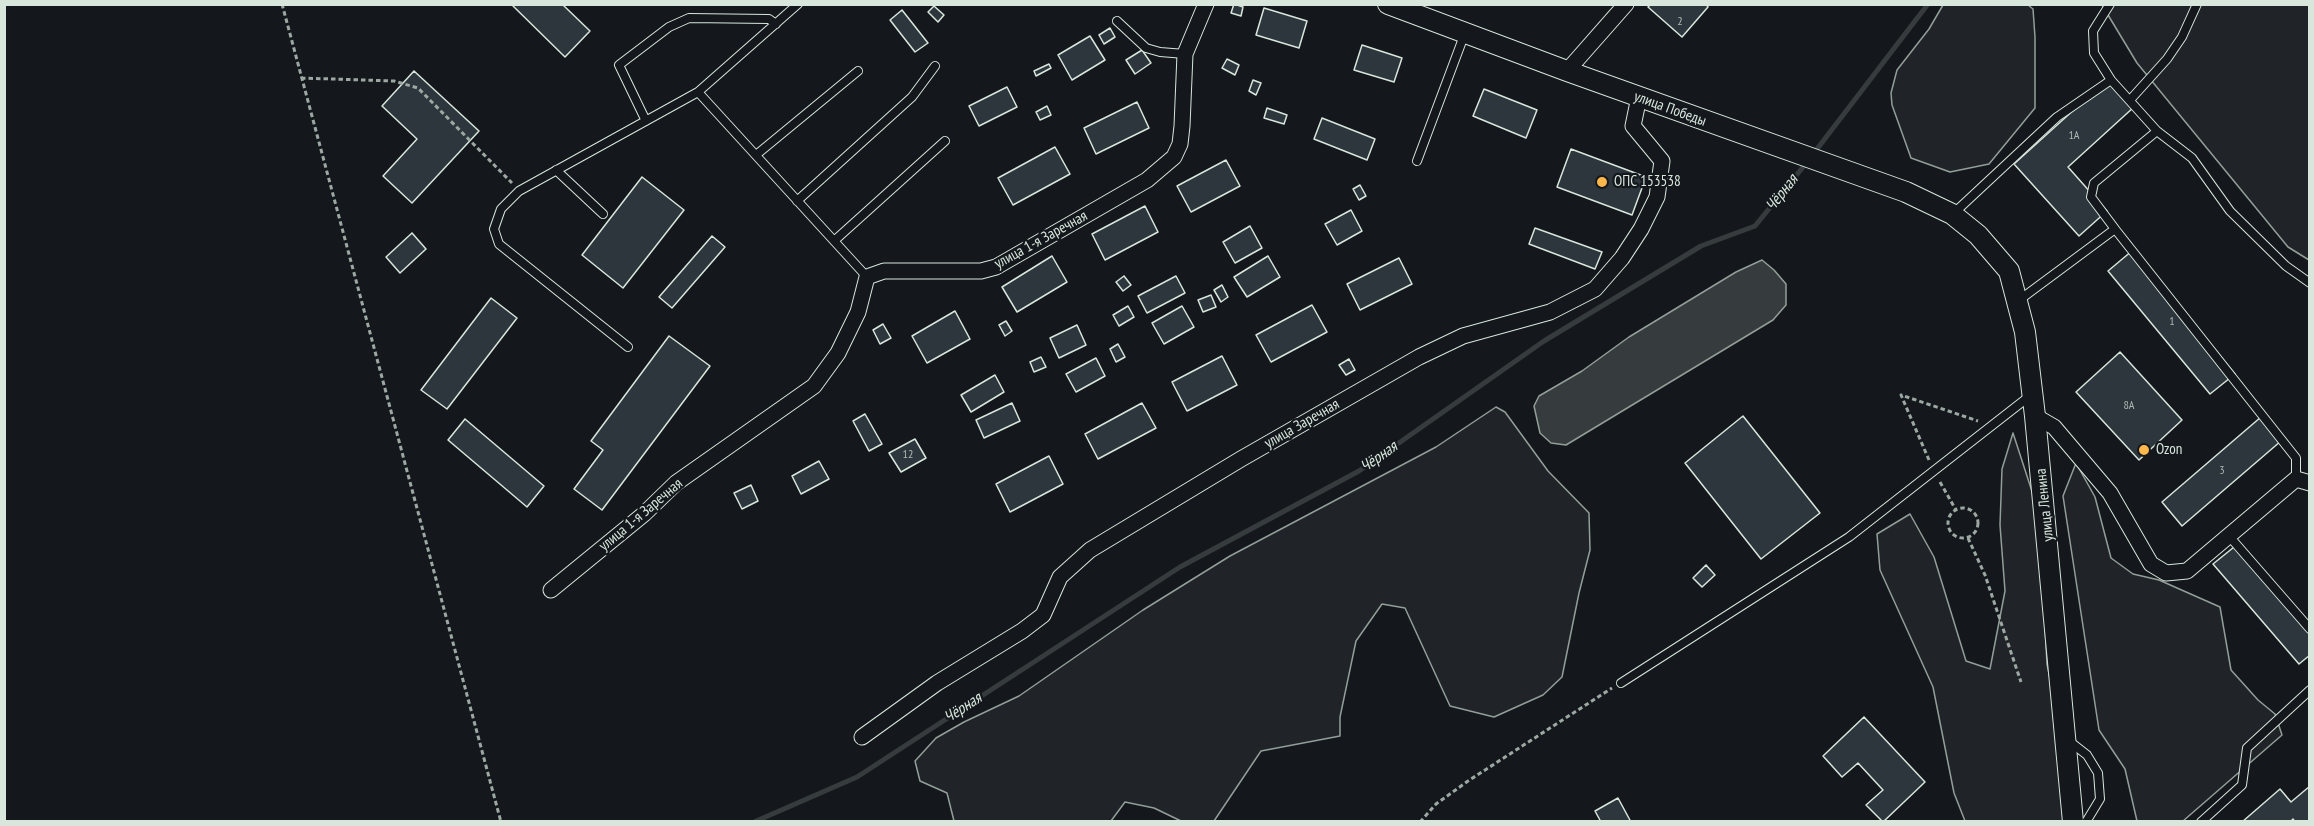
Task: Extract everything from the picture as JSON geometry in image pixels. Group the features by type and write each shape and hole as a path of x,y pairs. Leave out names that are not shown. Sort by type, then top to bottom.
{"street":[{"name":"улица 1-я Заречная","path":"550,590 644,514 676,483 814,386 843,343 858,312 867,277 884,271 981,271 996,267 1147,180 1174,157 1180,144 1185,54 1206,4"},
{"path":"1567,71 1626,4"},
{"name":"улица Победы","path":"1398,6 1567,71 1906,192 1952,214"},
{"name":"улица Заречная","path":"862,737 937,683 1022,631 1043,615 1060,577 1090,550 1241,459 1419,357 1463,336 1550,312 1595,289 1622,258 1641,229 1657,197 1662,161 1634,126 1639,97"},
{"name":"улица Ленина","path":"1952,214 1978,235 2009,271 2025,332 2073,822"},
{"path":"2035,416 2054,427 2110,492 2151,564 2166,573 2187,572 2229,536 2303,481"}],"lane":[{"path":"628,347 499,244 494,229 501,209 519,191 698,92 798,4"},
{"path":"2110,4 2093,31 2093,42 2094,53 2111,80 2157,131 2192,158 2230,211 2286,266 2310,283"},
{"path":"2130,100 2167,59 2182,37 2197,4"},
{"path":"646,121 620,65 669,27 689,18 769,19 776,24"},
{"path":"1117,21 1146,48 1160,52 1185,54"},
{"path":"1417,161 1465,33"},
{"path":"797,201 912,97 935,66"},
{"path":"756,155 858,71"},
{"path":"1952,214 2057,117 2111,80"},
{"path":"698,92 867,277"},
{"path":"2157,131 2094,183 2091,197 2296,458 2303,481"},
{"path":"834,241 945,141"},
{"path":"556,170 603,214"},
{"path":"2017,302 2115,229"},
{"path":"1621,683 1849,537 2032,394"},
{"path":"2229,536 2310,629"},
{"path":"2201,822 2242,785 2247,748 2310,690"},
{"path":"2066,738 2087,754 2098,773 2100,798 2086,822"}],"path":[{"path":"282,4 501,822"},
{"path":"301,78 394,81 418,88 519,191"},
{"path":"1956,510 1933,471 1901,395 1991,425"},
{"path":"1964,508 1970,510 1977,518 1977,530 1968,538 1956,537 1949,528 1949,516 1956,510 1964,508"},
{"path":"1968,538 1985,575 2021,682"},
{"path":"1419,822 1436,804 1468,781 1621,683"}],"shaded area":[{"path":"1943,5 2028,5 2033,9 2035,37 2035,108 1989,164 1950,172 1911,158 1892,105 1891,93 1897,70 1929,29"},
{"path":"2102,5 2309,5 2309,260 2288,247 2137,63"},
{"path":"1762,260 1786,284 1786,305 1773,320 1566,445 1551,443 1540,433 1534,406 1539,396 1582,371 1629,337 1736,272"},
{"path":"1496,407 1505,412 1548,471 1589,513 1590,550 1562,677 1543,695 1494,717 1450,706 1405,608 1382,604 1356,641 1340,717 1340,736 1261,751 1214,821 1181,821 1154,808 1125,802 1111,821 954,821 947,793 920,781 915,761 936,738 1019,696 1143,610 1230,556 1436,447"},
{"path":"2013,433 2039,513 2047,664 2056,708 2067,821 1965,821 1954,793 1933,687 1880,570 1877,534 1910,514 1934,557 1966,661 1990,669 2005,591 2000,525 2002,469"},
{"path":"2076,463 2095,497 2111,558 2133,574 2159,580 2220,607 2231,670 2258,700 2275,714 2282,735 2183,821 2137,821 2125,769 2099,730 2063,496"}],"building":[{"path":"511,4 562,4 590,31 565,57"},
{"path":"1234,4 1243,7 1241,16 1231,13"},
{"path":"1651,4 1706,4 1708,7 1682,37 1648,7"},
{"path":"934,6 944,15 938,22 928,12"},
{"path":"1264,8 1307,21 1299,48 1256,35"},
{"path":"902,10 928,43 915,52 890,20"},
{"path":"1110,28 1115,37 1104,44 1099,35"},
{"path":"1090,36 1105,60 1072,80 1058,55"},
{"path":"1362,45 1402,58 1394,82 1354,70"},
{"path":"1142,50 1151,63 1135,74 1126,60"},
{"path":"1227,59 1239,65 1235,75 1222,68"},
{"path":"1049,64 1051,68 1036,76 1034,71"},
{"path":"414,71 479,131 412,203 383,176 417,139 382,106"},
{"path":"2108,79 2134,107 2068,167 2107,211 2079,236 2014,164"},
{"path":"1253,80 1261,83 1256,95 1249,91"},
{"path":"1007,87 1017,107 979,126 969,106"},
{"path":"1484,89 1537,110 1526,138 1473,116"},
{"path":"1137,102 1149,128 1096,154 1084,128"},
{"path":"1047,106 1051,115 1040,120 1036,112"},
{"path":"1267,108 1287,115 1284,124 1264,118"},
{"path":"1322,118 1375,139 1367,160 1314,139"},
{"path":"1055,147 1070,174 1013,205 998,178"},
{"name":"ОПС 153538","path":"1571,149 1646,177 1632,215 1557,187"},
{"path":"1226,160 1240,186 1191,212 1177,186"},
{"path":"642,177 684,210 623,288 582,255"},
{"path":"1360,185 1366,196 1359,200 1353,189"},
{"path":"1145,206 1158,232 1105,260 1092,234"},
{"path":"1351,210 1362,231 1337,245 1325,224"},
{"path":"1250,226 1262,248 1235,263 1223,242"},
{"path":"1535,228 1602,252 1595,269 1529,244"},
{"path":"412,233 426,249 400,273 386,257"},
{"path":"712,236 725,247 672,308 659,297"},
{"path":"2133,250 2235,374 2210,394 2108,271"},
{"path":"1052,256 1067,282 1017,312 1002,287"},
{"path":"1268,256 1280,277 1247,297 1234,277"},
{"path":"1399,258 1412,284 1360,310 1347,284"},
{"path":"1124,276 1131,285 1123,291 1116,282"},
{"path":"1176,276 1185,293 1147,313 1138,296"},
{"path":"1222,285 1228,297 1221,302 1214,290"},
{"path":"1211,295 1216,307 1203,312 1198,300"},
{"path":"491,298 517,318 447,409 421,390"},
{"path":"1312,305 1327,332 1271,362 1256,335"},
{"path":"1128,306 1134,317 1119,326 1113,315"},
{"path":"1182,306 1194,327 1164,344 1152,323"},
{"path":"955,311 970,339 927,363 912,336"},
{"path":"1006,321 1012,331 1005,336 999,325"},
{"path":"883,324 891,338 880,344 873,330"},
{"path":"1077,325 1086,345 1059,358 1050,338"},
{"path":"669,336 710,366 602,510 574,489 603,450 591,441"},
{"path":"1118,344 1125,357 1116,362 1110,349"},
{"path":"2120,352 2182,420 2139,460 2076,392"},
{"path":"1222,356 1237,385 1187,411 1172,382"},
{"path":"1041,357 1046,367 1034,372 1030,362"},
{"path":"1096,358 1105,376 1076,392 1066,374"},
{"path":"1349,359 1355,370 1346,375 1339,365"},
{"path":"995,375 1004,392 971,412 961,395"},
{"path":"1012,403 1020,421 984,438 976,420"},
{"path":"1142,403 1156,428 1098,459 1085,434"},
{"path":"865,414 882,444 869,451 853,421"},
{"path":"1743,416 1820,513 1761,559 1685,463"},
{"path":"2261,417 2281,441 2182,526 2162,502"},
{"path":"465,419 544,486 527,507 448,440"},
{"path":"915,439 926,458 901,472 889,453"},
{"path":"1049,456 1063,484 1010,512 996,484"},
{"path":"819,461 829,479 801,494 792,476"},
{"path":"751,485 758,501 742,509 734,493"},
{"path":"2239,543 2310,626 2310,655 2299,664 2213,564"},
{"path":"1706,565 1715,575 1702,587 1693,578"},
{"path":"1864,717 1925,782 1883,822 1866,805 1883,790 1858,763 1842,777 1823,756"},
{"path":"2310,786 2310,822 2295,822 2293,819 2290,822 2242,822 2280,789 2291,802"},
{"path":"1618,798 1631,822 1601,822 1595,811"}],"waterway":[{"name":"Чёрная","path":"1814,153 1928,4"},
{"name":"Чёрная","path":"754,822 857,777 1180,567 1359,471 1544,341 1701,246 1755,226 1808,161"}],"place":[{"name":"ОПС 153538","path":"1602,182"},
{"name":"Ozon","path":"2144,450"}]}
